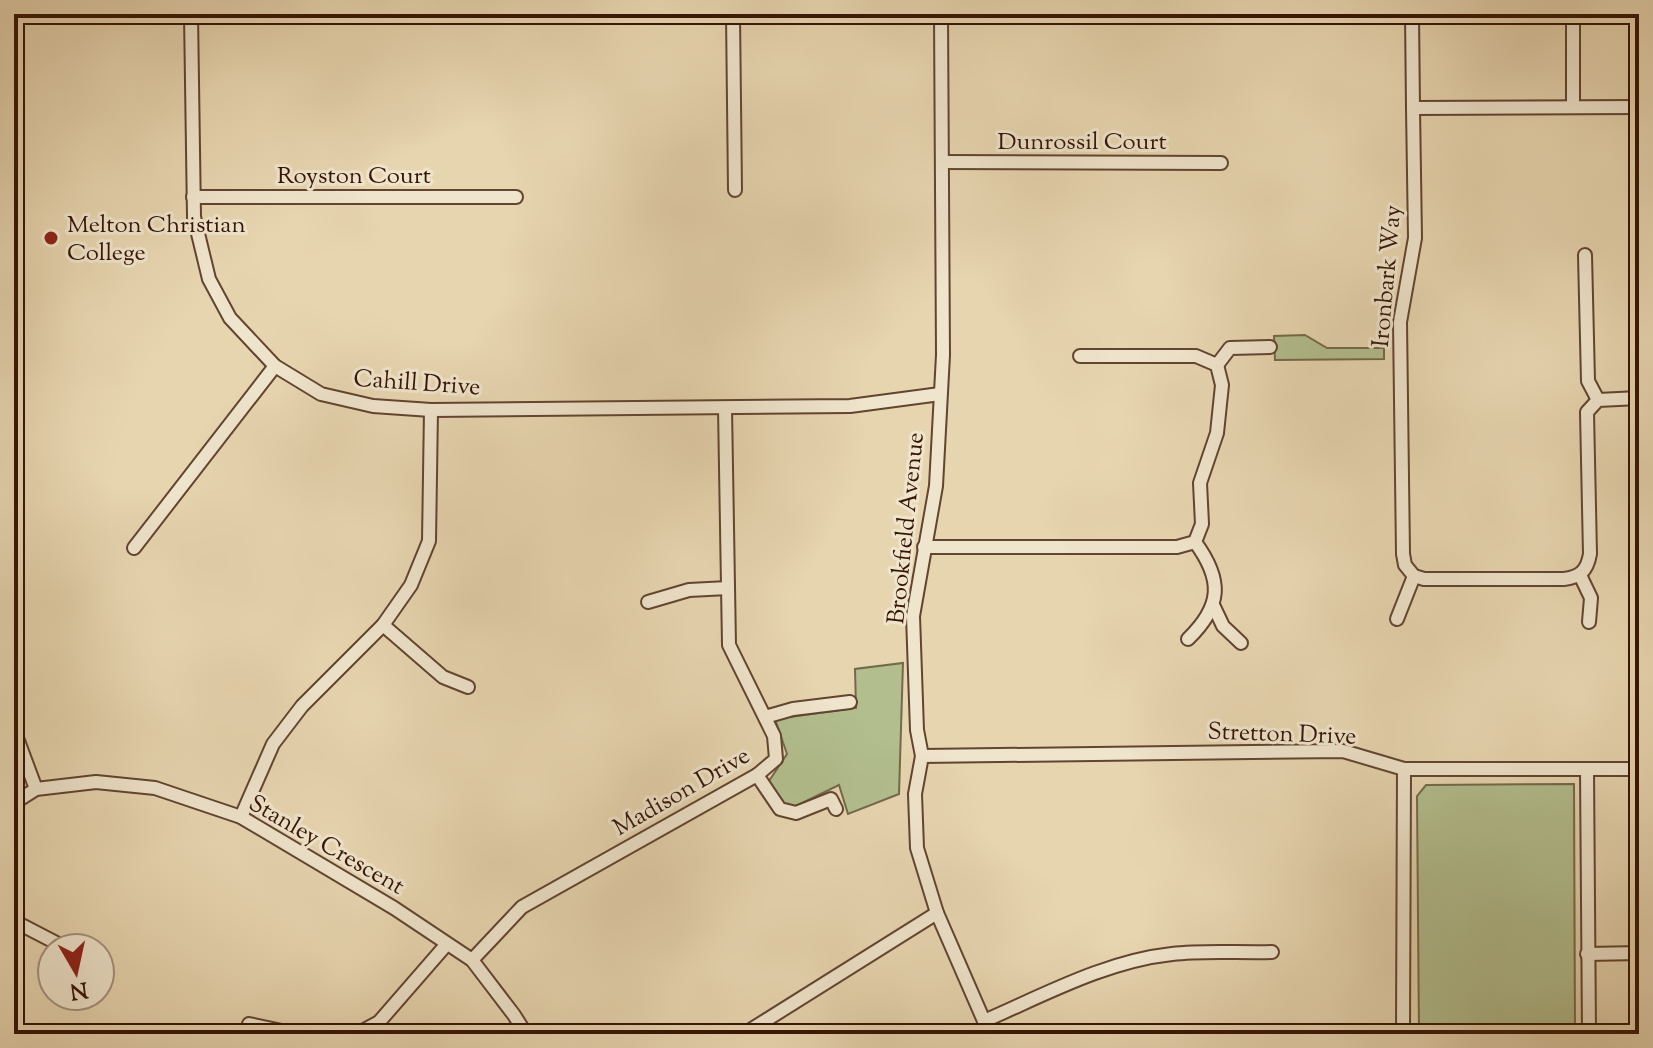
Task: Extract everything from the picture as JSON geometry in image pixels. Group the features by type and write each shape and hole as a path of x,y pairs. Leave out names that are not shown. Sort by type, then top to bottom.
{"street":[{"name":"Cahill Drive","path":"191,14 194,217 209,279 230,318 275,366 321,394 373,406 431,410 850,406 940,394"},
{"path":"733,14 735,190"},
{"name":"Brookfield Avenue","path":"941,14 943,355 936,486 913,616 917,730 922,756 915,794 917,848 937,913 984,1027"},
{"name":"Ironbark Way","path":"1412,14 1415,238 1400,322 1403,554 1405,565 1414,576"},
{"path":"1573,14 1573,107"},
{"path":"1413,108 1639,107"},
{"name":"Dunrossil Court","path":"942,162 1221,163"},
{"name":"Royston Court","path":"193,197 516,197"},
{"path":"1585,255 1588,381 1598,400"},
{"path":"1217,365 1230,348 1270,347"},
{"path":"1080,356 1196,356 1217,365"},
{"path":"1195,542 1202,524 1200,483 1217,433 1222,385 1217,365"},
{"path":"134,548 275,366"},
{"path":"1397,619 1414,576 1424,579 1564,579 1580,575 1588,565 1590,554 1587,412 1598,400 1639,398"},
{"name":"Madison Drive","path":"472,960 522,907 757,775 776,759 774,736 729,645 725,408"},
{"path":"241,817 273,744 302,706 383,625 411,585 429,541 431,410"},
{"path":"924,547 1177,547 1195,542"},
{"path":"1195,542 1213,571 1214,607 1223,626 1241,643"},
{"path":"1580,575 1591,598 1589,622"},
{"path":"648,602 689,590 728,588"},
{"path":"1188,639 1206,622 1214,607"},
{"path":"383,625 443,677 468,687"},
{"path":"765,717 793,709 850,702"},
{"path":"14,730 36,789"},
{"name":"Stretton Drive","path":"922,756 1343,751 1404,769 1639,769"},
{"path":"1403,1034 1404,769"},
{"path":"1587,769 1589,1034"},
{"path":"757,775 780,809 796,813 831,799 836,809"},
{"name":"Stanley Crescent","path":"14,803 36,789 96,782 155,788 241,817 394,908 472,960 526,1034"},
{"path":"746,1034 937,913"},
{"path":"14,921 36,932"},
{"path":"357,1034 379,1022 446,945"},
{"path":"984,1027 1092,975 1133,962 1172,954 1272,952"},
{"path":"1587,954 1639,953"},
{"path":"249,1024 296,1034"}],"green space":[{"path":"1305,335 1327,348 1384,348 1384,359 1275,360 1274,336"},
{"path":"903,663 899,794 848,814 839,785 788,810 769,781 787,754 775,719 856,708 855,669"},
{"path":"1574,784 1575,1034 1419,1034 1417,796 1426,785"}],"place":[{"name":"Melton Christian College","path":"51,238"}]}
